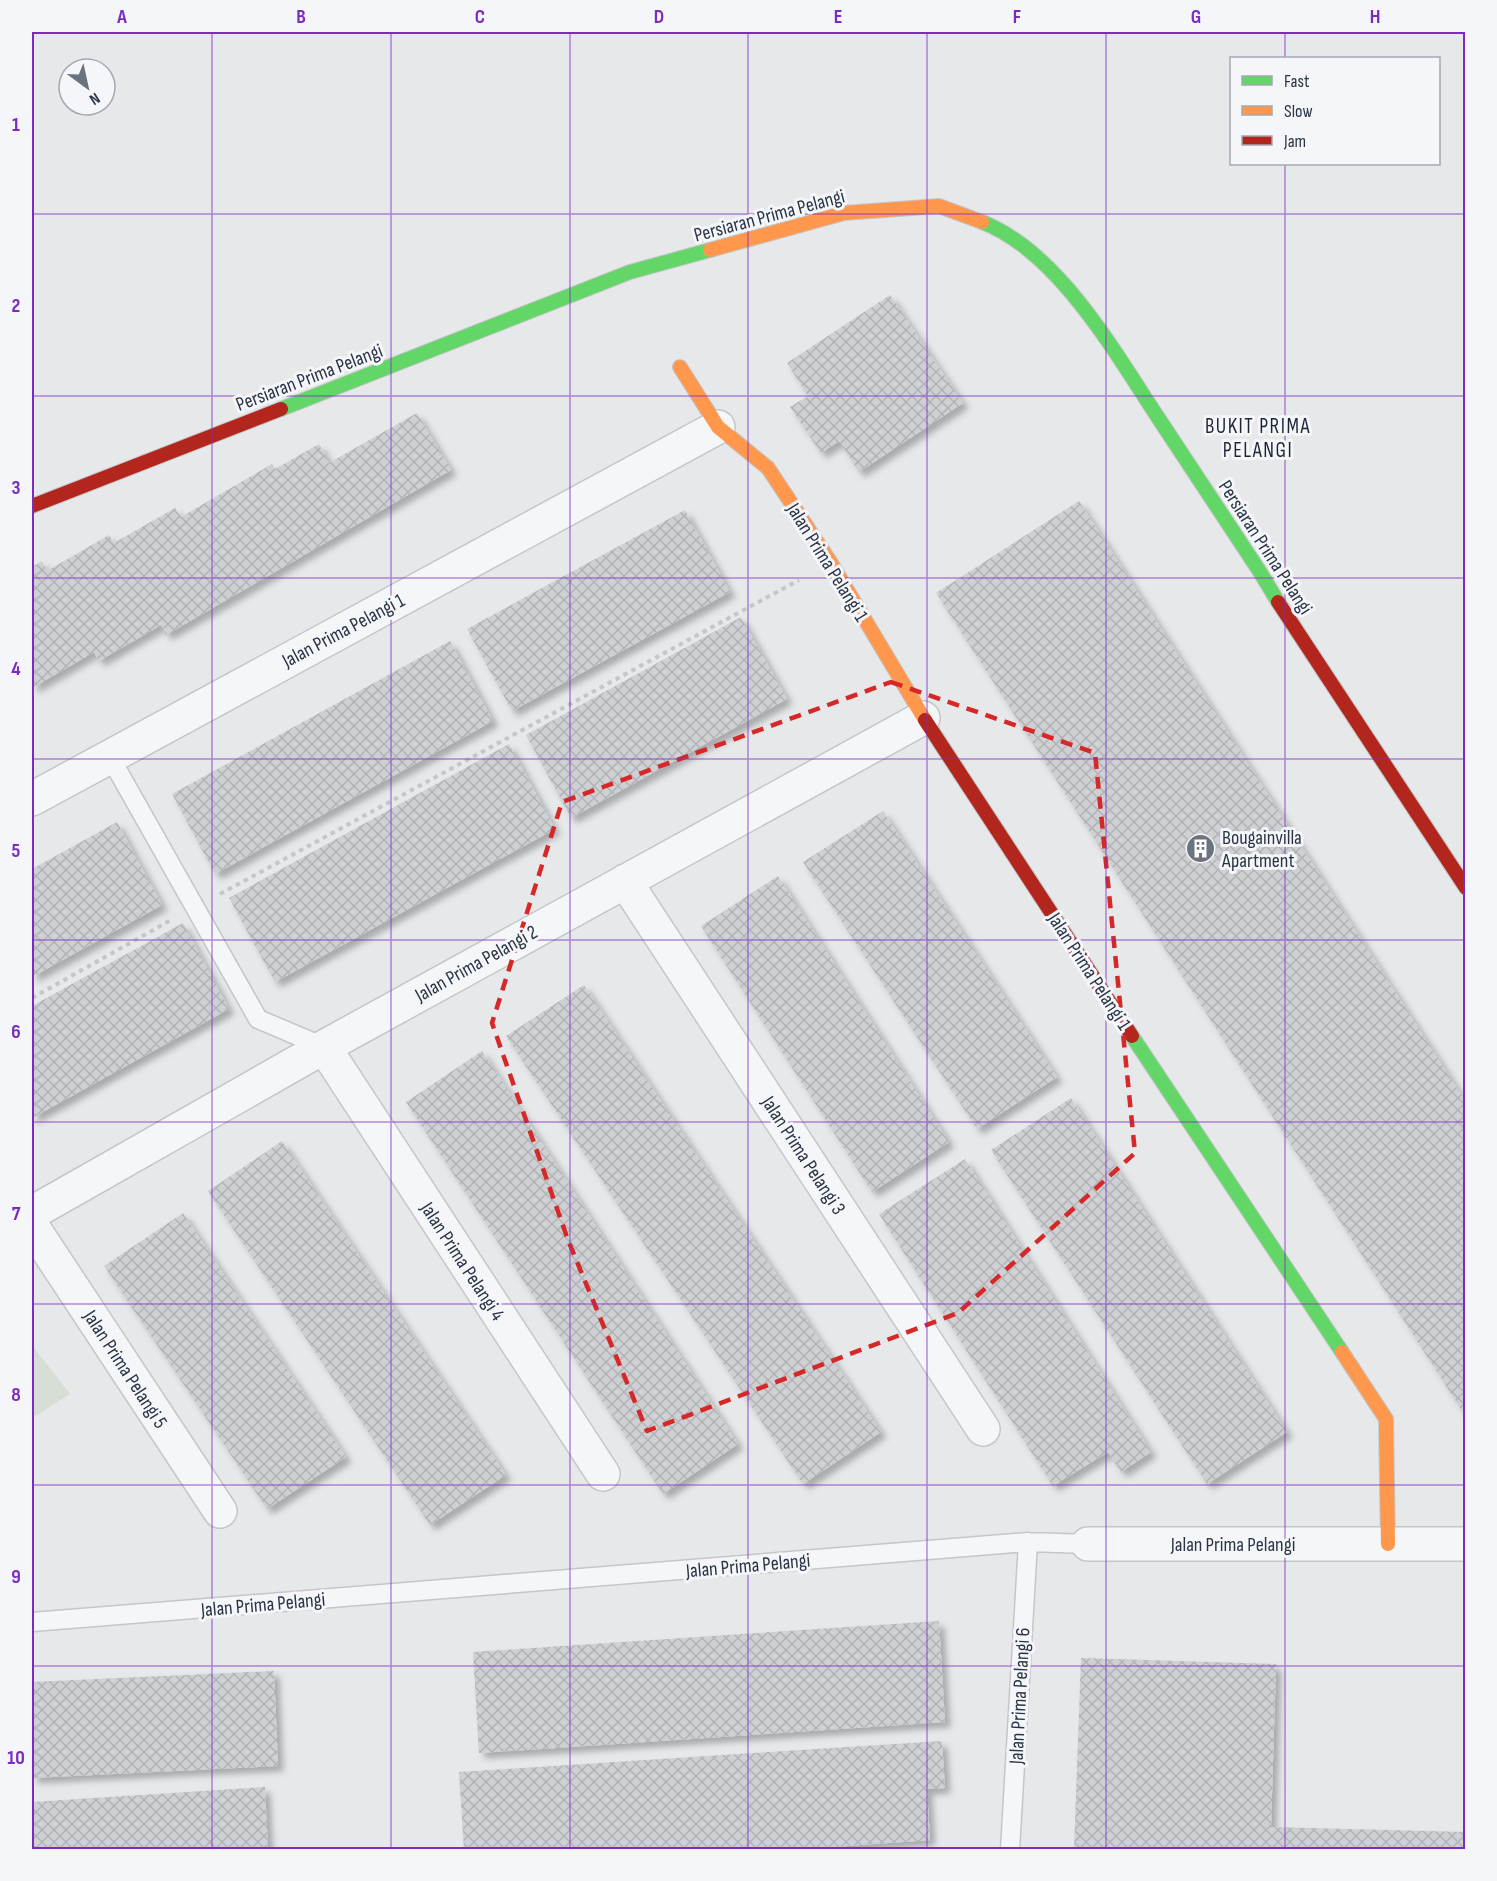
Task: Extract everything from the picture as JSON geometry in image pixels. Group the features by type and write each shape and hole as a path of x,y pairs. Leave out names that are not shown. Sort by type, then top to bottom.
{"street":[{"name":"Persiaran Prima Pelangi","path":"32,506 630,273 844,213 939,206 1001,230 1052,271 1097,326 1466,888"},
{"name":"Jalan Prima Pelangi 1","path":"680,367 718,427 768,468 831,563 923,718 1386,1419 1388,1544"},
{"name":"Jalan Prima Pelangi 1","path":"32,799 718,427"},
{"name":"Jalan Prima Pelangi 2","path":"32,1213 324,1047 923,718"},
{"name":"Jalan Prima Pelangi 3","path":"625,881 983,1429"},
{"name":"Jalan Prima Pelangi 4","path":"324,1047 603,1474"},
{"name":"Jalan Prima Pelangi 5","path":"32,1226 219,1511"},
{"name":"Jalan Prima Pelangi","path":"1088,1544 1466,1544"}],"lane":[{"path":"110,757 258,1018 324,1047"},
{"name":"Jalan Prima Pelangi","path":"32,1623 1028,1542 1088,1544"},
{"name":"Jalan Prima Pelangi 6","path":"1010,1850 1028,1542"}],"path":[{"path":"32,998 195,907 831,563"}],"highlighted area":[{"path":"891,682 1095,753 1135,1153 958,1313 647,1431 568,1240 492,1023 562,802"}],"shaded area":[{"path":"32,1345 70,1394 32,1418"}],"building":[{"path":"890,295 963,403 859,472 839,441 821,453 790,407 808,396 787,363"},
{"path":"417,413 451,470 166,635 161,625 99,661 94,652 32,688 32,567 42,561 47,571 109,535 114,543 175,508 181,517 272,464 275,469 319,444 329,463"},
{"name":"Bougainvilla Apartment","path":"1079,501 1466,1102 1466,1417 936,593"},
{"path":"685,510 730,592 512,711 467,629"},
{"path":"741,617 787,699 571,818 526,735"},
{"path":"450,641 493,721 215,874 172,794"},
{"path":"509,744 555,829 275,982 229,898"},
{"path":"883,811 1057,1077 977,1129 803,862"},
{"path":"117,822 162,905 32,977 32,869"},
{"path":"778,876 949,1142 872,1192 701,926"},
{"path":"183,923 229,1009 32,1118 32,1006"},
{"path":"584,985 881,1432 803,1484 506,1036"},
{"path":"482,1051 738,1444 663,1494 406,1102"},
{"path":"1071,1098 1287,1432 1207,1484 991,1150"},
{"path":"282,1141 506,1475 430,1525 208,1191"},
{"path":"965,1159 1151,1452 1121,1472 1108,1452 1053,1486 879,1214"},
{"path":"183,1213 346,1457 267,1509 104,1266"},
{"path":"939,1621 945,1722 479,1753 473,1652"},
{"path":"1081,1658 1276,1664 1271,1827 1466,1832 1466,1850 1074,1850"},
{"path":"274,1671 278,1766 32,1778 32,1682"},
{"path":"942,1741 945,1788 927,1789 930,1840 790,1850 464,1850 459,1772"},
{"path":"265,1787 268,1850 32,1850 32,1802"}],"traffic: fast":[{"path":"982,222 1010,236 1036,256 1083,307 1124,365 1278,602"},
{"path":"281,409 630,272 710,250"},
{"path":"1132,1036 1342,1352"}],"traffic: slow":[{"path":"710,250 844,213 939,206 982,222"},
{"path":"680,367 718,427 768,468 831,563 925,720"},
{"path":"1342,1352 1386,1419 1388,1544"}],"traffic: jam":[{"path":"32,506 281,409"},
{"path":"1278,602 1466,888"},
{"path":"925,720 1132,1036"}],"place":[{"name":"Bougainvilla Apartment","path":"1201,848"}],"district":[{"name":"BUKIT PRIMA PELANGI","path":"1258,438"}]}
